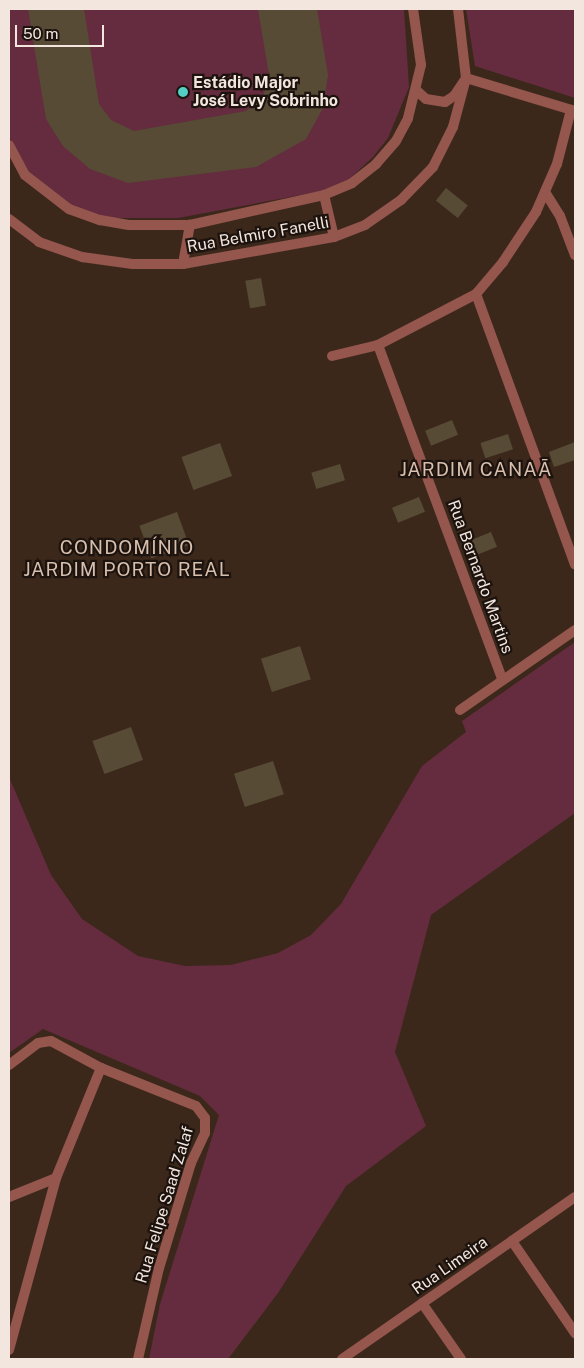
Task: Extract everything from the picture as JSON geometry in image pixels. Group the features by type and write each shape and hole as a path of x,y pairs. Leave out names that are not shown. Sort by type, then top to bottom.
{"street":[{"name":"Rua Belmiro Fanelli","path":"9,145 25,175 69,209 129,225 190,225 324,195 352,183 376,164 400,134 416,90 421,65 413,9"},
{"name":"Rua Belmiro Fanelli","path":"9,228 24,233 53,248 105,262 184,264 334,238 366,225 401,200 433,166 453,127 466,78 458,9"},
{"path":"332,356 378,345 476,294 503,262 545,192 573,111 466,78 454,96 445,102 426,99 416,90"},
{"path":"545,192 560,216 575,255"},
{"path":"324,195 334,238"},
{"name":"Rua Belmiro Fanelli","path":"9,219 24,233"},
{"path":"184,264 190,225"},
{"path":"476,294 575,564"},
{"name":"Rua Bernardo Martins","path":"378,345 502,679"},
{"path":"460,710 575,630"},
{"path":"9,1064 38,1043 51,1041 101,1068 56,1178 9,1350"},
{"name":"Rua Felipe Saad Zalaf","path":"101,1068 196,1106 205,1118 205,1133 191,1163 159,1268 138,1359"},
{"path":"9,1197 56,1178"},
{"name":"Rua Limeira","path":"342,1359 575,1197"},
{"path":"512,1241 575,1333"},
{"path":"422,1303 461,1359"}],"shaded area":[{"path":"9,9 404,9 409,87 388,138 373,157 349,179 322,191 178,218 103,218 72,208 29,174 15,151 9,135"},
{"path":"466,9 575,9 575,98 475,66"},
{"path":"575,642 575,813 431,915 395,1052 426,1126 346,1186 278,1293 228,1359 149,1359 160,1304 219,1115 200,1096 43,1029 9,1053 9,777 51,875 82,919 138,956 185,966 231,965 278,953 311,935 341,904 422,766 466,732 462,721"}],"building":[{"path":"28,9 84,9 99,104 111,120 134,131 246,111 263,97 269,75 258,9 317,9 328,75 323,108 306,139 256,167 128,183 90,169 63,146 46,119"},
{"path":"446,188 468,206 458,218 436,200"},
{"path":"261,278 266,306 250,308 245,281"},
{"path":"452,420 458,435 431,446 425,431"},
{"path":"508,434 513,449 485,458 480,443"},
{"path":"575,442 575,460 554,467 549,452"},
{"path":"220,443 232,476 193,490 181,457"},
{"path":"340,464 345,480 316,489 311,473"},
{"path":"419,497 425,512 398,523 392,508"},
{"path":"177,512 189,545 151,559 139,526"},
{"path":"491,532 497,547 471,557 465,542"},
{"path":"300,646 311,679 272,692 261,659"},
{"path":"131,727 143,760 104,774 92,741"},
{"path":"273,761 284,794 245,807 234,774"}],"place":[{"name":"Estádio Major José Levy Sobrinho","path":"183,92"}],"district":[{"name":"JARDIM CANAÃ","path":"476,470"},
{"name":"CONDOMÍNIO JARDIM PORTO REAL","path":"127,559"}]}
